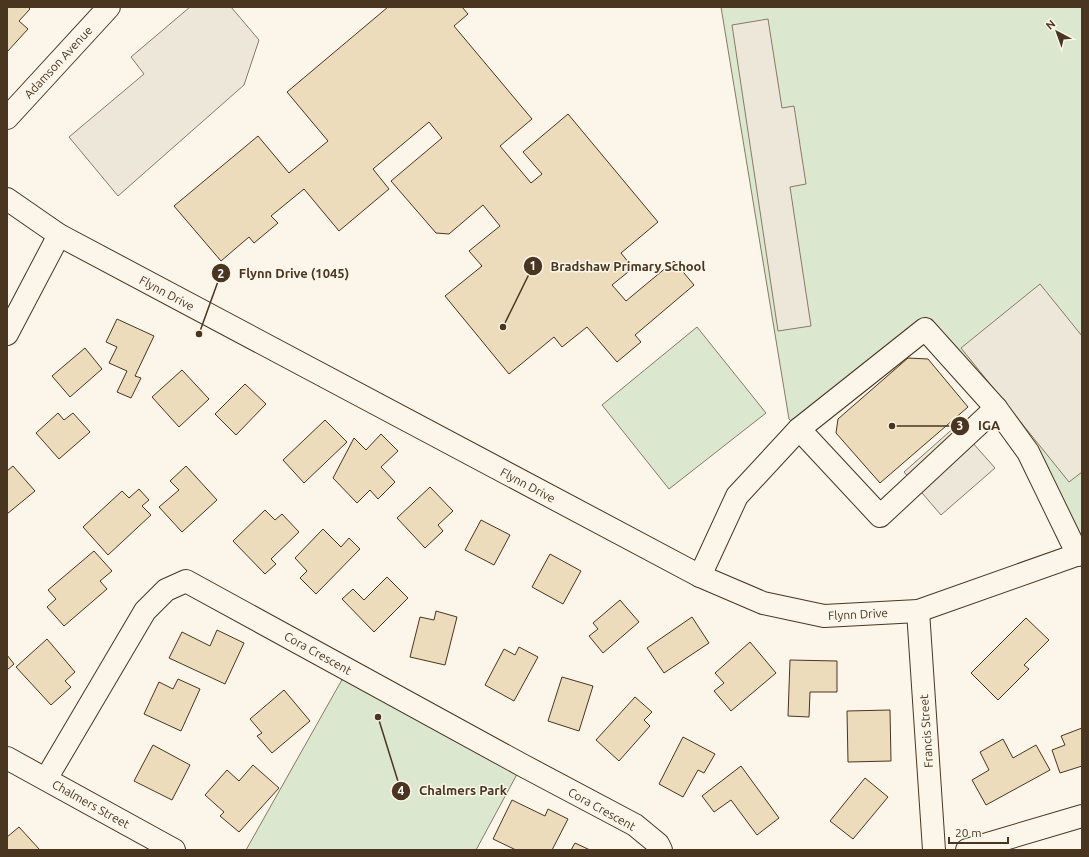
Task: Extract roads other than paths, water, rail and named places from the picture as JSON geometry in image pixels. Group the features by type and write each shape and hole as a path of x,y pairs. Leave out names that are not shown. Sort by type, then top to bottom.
{"street":[{"name":"Adamson Avenue","path":"7,118 109,7"},
{"name":"Flynn Drive","path":"7,199 59,235 700,576 763,603 824,616 918,611 1080,554"},
{"path":"7,334 59,235"},
{"path":"700,576 737,496 799,429 925,329 996,408 1028,452 1080,554"},
{"path":"799,429 880,516 996,408"},
{"name":"Cora Crescent","path":"46,779 145,611 166,590 186,581 522,765 635,825 658,844 661,850"},
{"name":"Francis Street","path":"918,611 934,850"},
{"name":"Chalmers Street","path":"7,758 174,850"},
{"path":"967,850 1082,816"}],"place":[{"name":"Bradshaw Primary School","path":"503,327"},
{"name":"Flynn Drive (1045)","path":"199,334"},
{"name":"IGA","path":"892,426"},
{"name":"Chalmers Park","path":"378,717"}]}
